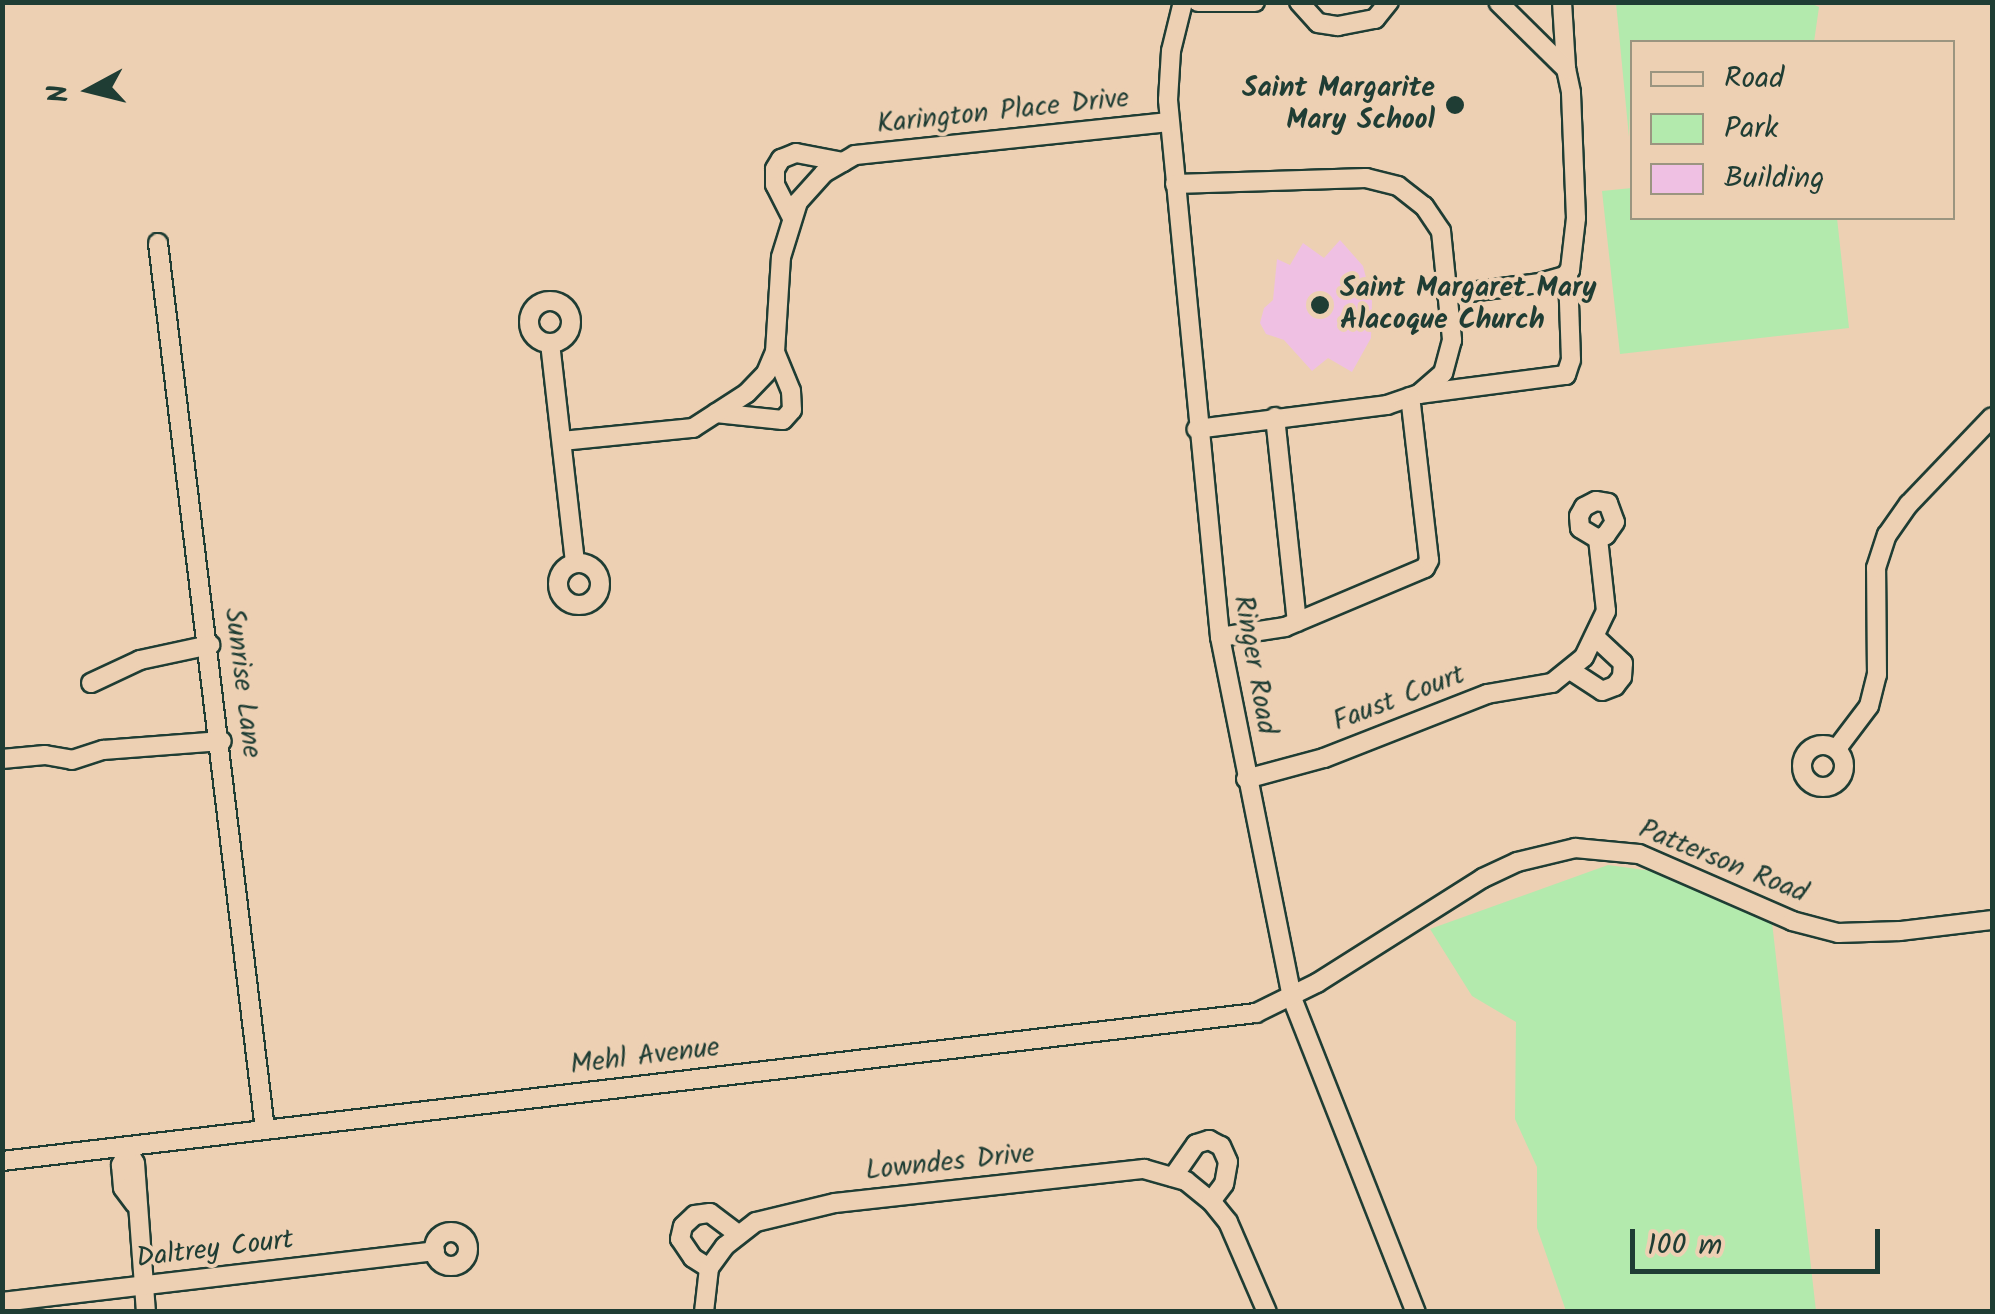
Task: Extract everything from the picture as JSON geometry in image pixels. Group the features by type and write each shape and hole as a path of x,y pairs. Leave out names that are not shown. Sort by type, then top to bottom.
{"street":[{"name":"Ringer Road","path":"1183,2 1168,75 1170,122 1220,637 1292,998 1416,1312"},
{"path":"1198,2 1255,2"},
{"path":"1299,2 1318,23 1338,26 1375,19 1388,2"},
{"path":"1498,2 1566,69"},
{"path":"1197,430 1387,405 1415,395 1566,375 1571,360 1568,272 1576,218 1571,92 1562,2"},
{"name":"Karington Place Drive","path":"562,441 693,428 757,383 775,352 782,257 792,218 812,184 855,155 1170,122"},
{"name":"Karington Place Drive","path":"792,218 776,185 775,168 781,159 796,154 843,162"},
{"path":"1175,184 1366,178 1398,186 1424,206 1440,231 1452,340 1443,373 1415,395"},
{"name":"Sunrise Lane","path":"158,243 222,741 265,1130"},
{"path":"1447,295 1540,283 1568,272"},
{"path":"550,343 576,563"},
{"name":"Karington Place Drive","path":"716,413 783,420 792,410 791,391 775,352"},
{"path":"1220,637 1297,622 1425,568 1428,560 1415,395"},
{"path":"1838,747 1869,706 1877,675 1876,568 1887,536 1910,504 1992,416"},
{"path":"1275,417 1297,622"},
{"name":"Faust Court","path":"1246,779 1324,758 1487,694 1552,683 1570,670 1596,638 1607,596 1598,539"},
{"path":"1570,670 1602,691 1615,686 1623,663 1596,638"},
{"path":"91,683 140,660 210,646"},
{"path":"2,760 46,755 72,760 102,750 222,741"},
{"name":"Patterson Road","path":"1292,998 1483,878 1517,862 1574,848 1639,854 1792,920 1838,933 1900,932 1992,920"},
{"name":"Mehl Avenue","path":"2,1161 126,1150 265,1130 1256,1013 1292,998"},
{"path":"1173,1177 1196,1144 1208,1140 1220,1146 1228,1162 1224,1184 1211,1201"},
{"path":"126,1150 135,1163 146,1312"},
{"name":"Lowndes Drive","path":"709,1268 756,1222 835,1204 1144,1169 1186,1181 1211,1201 1228,1222 1266,1312"},
{"path":"704,1312 709,1268 693,1258 680,1239 683,1226 695,1216 710,1213 739,1235"},
{"name":"Daltrey Court","path":"2,1302 435,1251"}],"green space":[{"path":"1616,3 1810,3 1819,7 1814,40 1630,40 1629,137"},
{"path":"1630,188 1630,220 1837,220 1849,328 1620,354 1602,191"},
{"path":"1608,865 1652,871 1772,922 1816,1311 1566,1311 1537,1228 1537,1167 1515,1119 1516,1022 1472,996 1430,929"}],"building":[{"name":"Saint Margaret Mary Alacoque Church","path":"1340,240 1363,266 1372,301 1371,338 1352,372 1328,358 1312,371 1284,340 1266,334 1260,323 1264,308 1273,300 1277,259 1290,265 1303,243 1324,258"}],"place":[{"name":"Saint Margarite Mary School","path":"1455,105"},
{"name":"Saint Margaret Mary Alacoque Church","path":"1320,305"}]}
